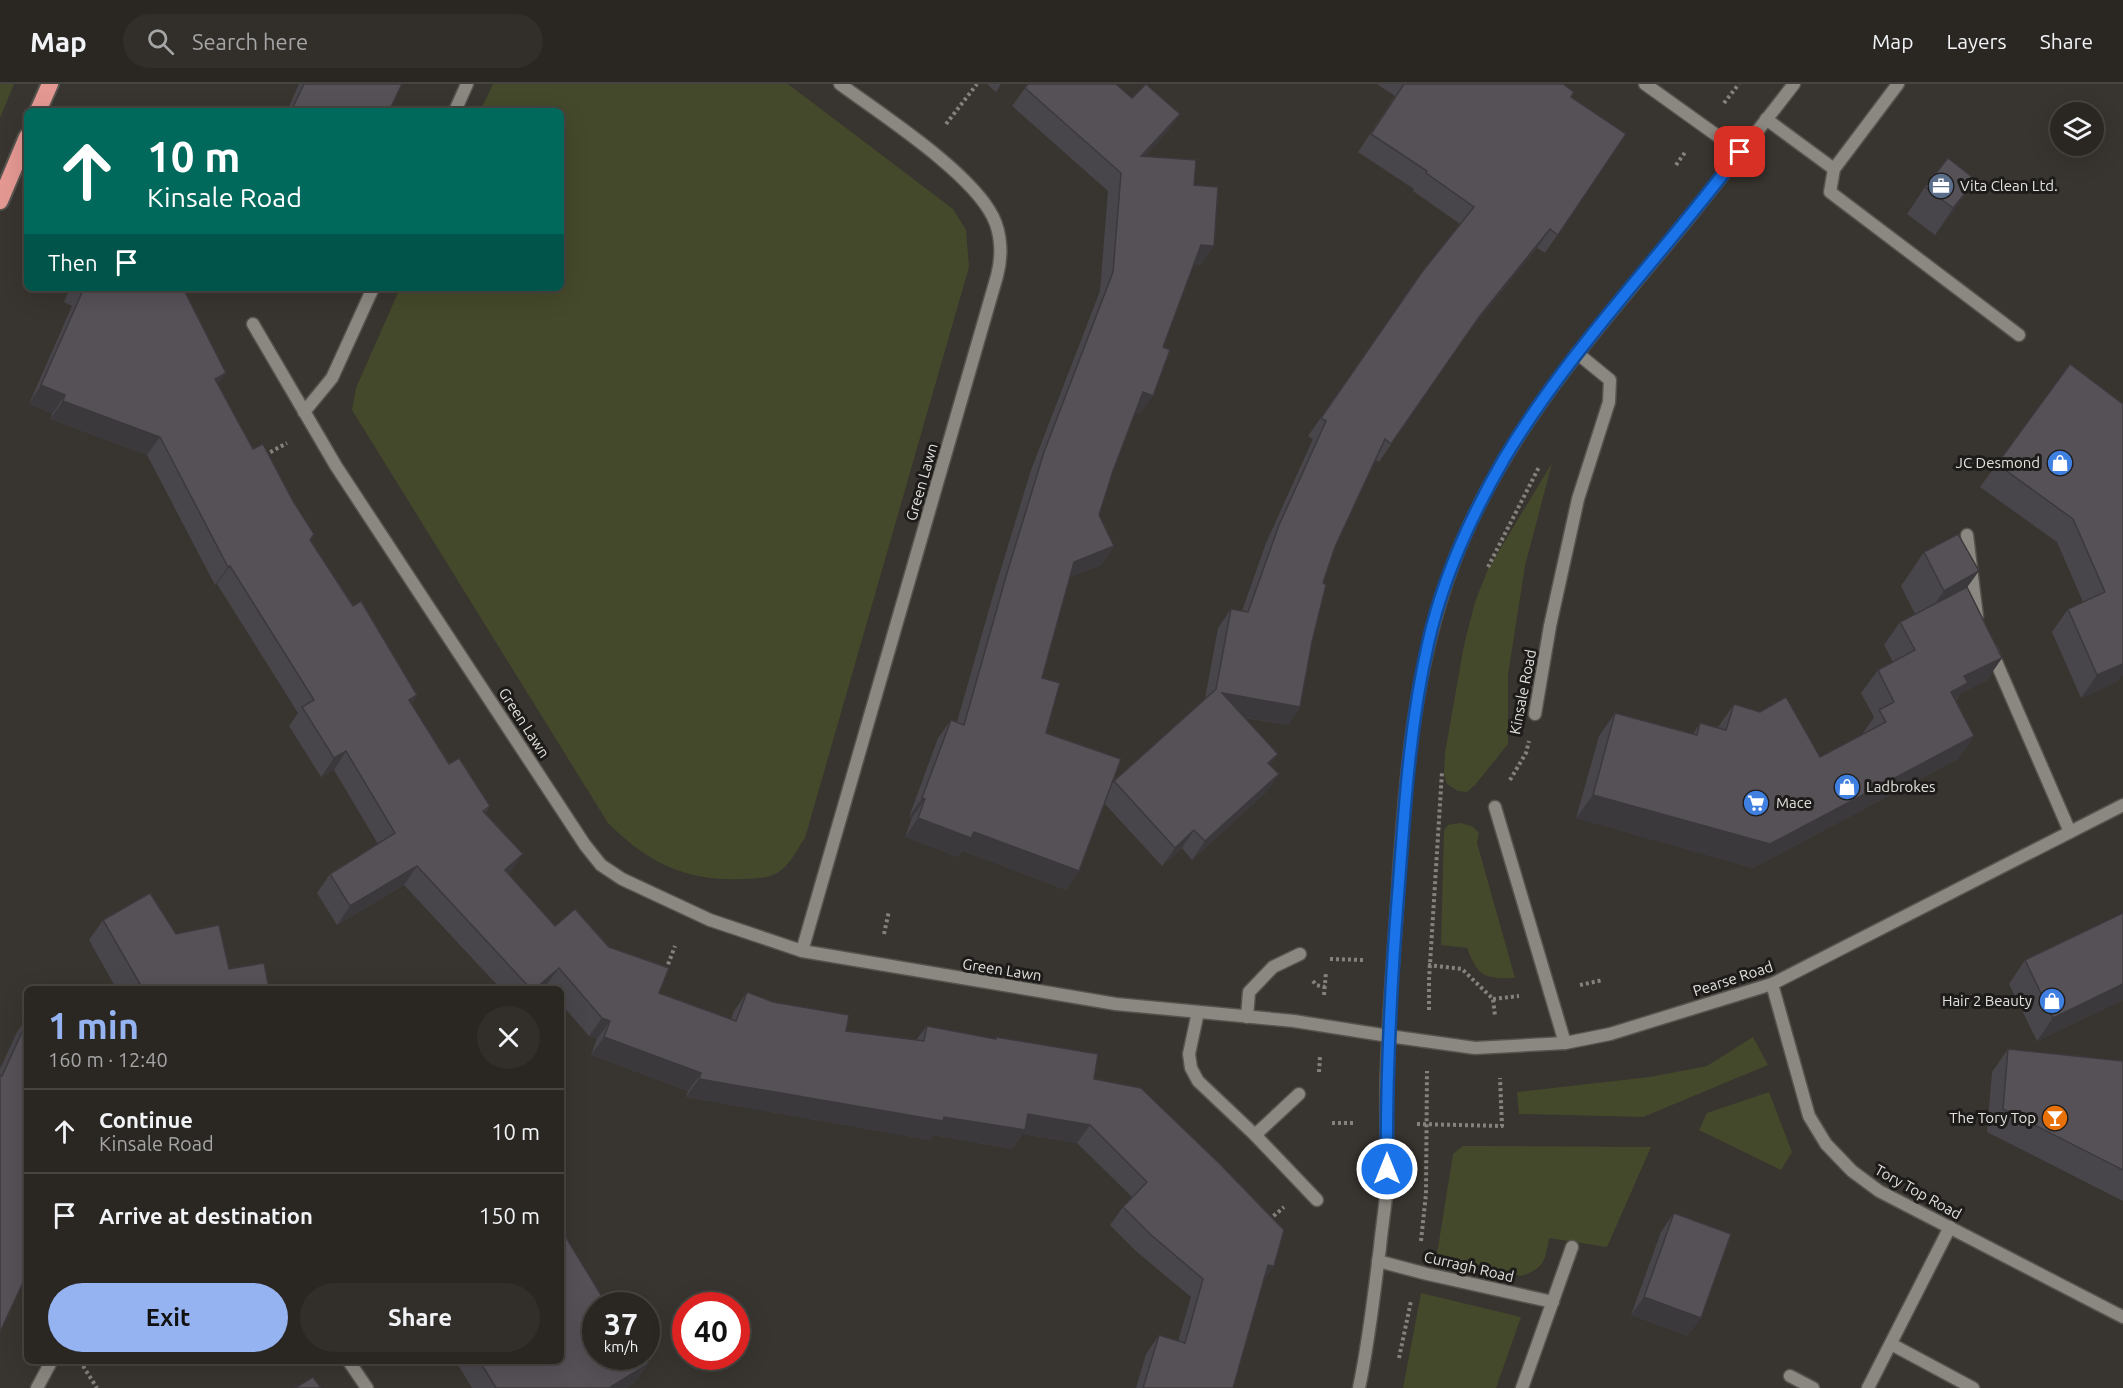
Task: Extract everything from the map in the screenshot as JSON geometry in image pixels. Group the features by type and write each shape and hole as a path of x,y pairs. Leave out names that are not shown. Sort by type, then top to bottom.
{"highway":[{"path":"39,108 50,84"},
{"path":"0,201 24,144"}],"street":[{"path":"456,108 467,84"},
{"name":"Green Lawn","path":"802,951 999,269 1001,244 994,218 981,197 927,148 840,84"},
{"path":"1645,84 1740,152"},
{"path":"1359,1388 1368,1348 1387,1182 1387,1070 1404,806 1421,676 1434,621 1461,544 1504,459 1530,420 1577,353 1691,215 1794,84"},
{"path":"1898,84 1834,169 1830,192 2019,335"},
{"path":"1767,119 1834,169"},
{"path":"304,412 332,378 372,291"},
{"name":"Green Lawn","path":"253,324 336,466 585,845 601,865 622,879 710,920 802,951 1116,1004 1294,1021 1389,1036"},
{"name":"Kinsale Road","path":"1535,714 1550,626 1578,499 1609,402 1610,380 1577,353"},
{"path":"1967,535 1976,615 2070,832"},
{"name":"Pearse Road","path":"1389,1036 1475,1048 1565,1042 1610,1034 1772,984 2123,805"},
{"path":"1495,807 1565,1042"},
{"path":"1247,1017 1249,993 1273,967 1300,954"},
{"name":"Tory Top Road","path":"1772,984 1809,1116 1826,1144 1852,1171 1879,1191 2123,1317"},
{"path":"1198,1012 1189,1054 1191,1068 1198,1081 1255,1135 1317,1200"},
{"path":"1255,1135 1299,1094"},
{"path":"1868,1388 1950,1227"},
{"path":"1522,1388 1572,1247"},
{"name":"Curragh Road","path":"1378,1261 1553,1302"},
{"path":"1891,1344 1973,1388"},
{"path":"37,1388 50,1364"},
{"path":"351,1364 367,1388"},
{"path":"1790,1376 1813,1388"}],"path":[{"path":"927,148 977,84"},
{"path":"257,460 291,440"},
{"name":"Kinsale Road","path":"1495,807 1526,753 1535,714"},
{"path":"665,973 675,946"},
{"path":"1325,987 1327,959 1393,961 1462,969 1493,999 1502,1126"},
{"path":"1493,999 1527,995"},
{"path":"1262,1227 1286,1205"},
{"path":"82,1364 97,1388"}],"green space":[{"path":"0,84 14,84 0,118"},
{"path":"493,84 788,84 953,209 966,230 969,267 805,838 787,864 772,875 758,878 723,879 686,873 638,849 608,823 352,410 356,388 399,291 564,291 564,108 481,108"},
{"path":"1552,463 1525,566 1508,675 1508,744 1475,785 1467,792 1458,791 1447,784 1444,774 1445,753 1464,645 1475,602 1488,569"},
{"path":"1460,823 1472,826 1479,833 1477,843 1515,978 1490,977 1475,965 1467,948 1441,945 1444,830 1448,825"},
{"path":"1753,1037 1768,1065 1643,1117 1519,1114 1517,1092 1650,1077 1707,1066"},
{"path":"1769,1092 1792,1152 1781,1170 1699,1130 1707,1113"},
{"path":"1463,1146 1651,1147 1607,1247 1549,1238 1543,1263 1535,1270 1521,1276 1437,1254 1453,1154"},
{"path":"1421,1293 1521,1317 1496,1388 1403,1388"}],"building":[{"path":"304,84 402,84 390,108 292,108"},
{"path":"1028,84 1116,84 1132,98 1146,84 1180,114 1141,156 1196,160 1194,185 1218,187 1214,246 1201,245 1163,347 1170,350 1153,396 1143,392 1099,515 1114,546 1074,562 1042,678 1060,683 1046,733 1121,759 1079,871 974,832 971,838 918,818 925,799 922,798 951,720 964,725 1044,452 1113,272 1121,173 1025,88"},
{"path":"1404,84 1563,84 1574,92 1571,97 1626,134 1558,235 1550,229 1479,317 1391,444 1385,439 1335,547 1323,583 1326,585 1312,642 1300,707 1222,693 1278,754 1268,763 1279,774 1205,841 1194,830 1175,848 1114,781 1216,689 1231,609 1248,612 1279,525 1326,421 1321,418 1422,272 1474,207 1426,173 1427,171 1371,134"},
{"path":"1948,158 1976,180 1953,208 1925,187"},
{"path":"83,291 185,291 226,373 215,379 253,449 263,444 293,501 314,534 310,540 353,606 361,601 417,695 409,700 449,764 459,758 490,806 483,811 523,854 505,870 555,926 575,909 609,947 669,968 659,993 736,1021 747,992 773,1002 849,1015 846,1031 924,1041 927,1026 1098,1054 1094,1079 1141,1088 1284,1230 1274,1266 1268,1265 1233,1388 1143,1388 1159,1335 1185,1343 1203,1279 1150,1234 1123,1207 1147,1182 1090,1125 1028,1114 1025,1130 944,1117 943,1121 699,1079 701,1073 604,1037 610,1021 602,1018 559,968 538,986 528,986 417,866 350,906 330,874 395,833 346,751 334,758 302,707 314,700 230,566 228,567 160,437 63,401 65,395 41,385"},
{"name":"JC Desmond","path":"2070,364 2123,404 2123,664 2097,675 2068,609 2105,592 2073,519 1997,464"},
{"path":"1958,534 1979,571 1944,591 1924,552"},
{"path":"1967,587 2002,658 1964,676 1968,683 1951,692 1974,736 1770,844 1593,795 1615,713 1697,735 1700,723 1726,730 1734,704 1760,712 1786,697 1820,757 1886,722 1879,710 1894,702 1878,670 1915,650 1900,622"},
{"path":"150,893 176,934 219,925 229,969 264,963 269,986 128,986 140,984 103,920"},
{"path":"2123,913 2123,984 2053,1018 2025,960"},
{"path":"24,1028 24,1280 0,1332 0,1075 2,1076"},
{"path":"2008,1049 2123,1061 2123,1170 2003,1109"},
{"path":"1674,1213 1731,1234 1701,1318 1644,1297"},
{"path":"564,1234 599,1292 582,1292 582,1370 638,1370 609,1388 496,1388 481,1364 564,1364"},
{"path":"313,1377 321,1388 295,1388"}],"place":[{"name":"Vita Clean Ltd.","path":"1941,186"},
{"name":"JC Desmond","path":"2060,463"},
{"name":"Ladbrokes","path":"1847,787"},
{"name":"Mace","path":"1756,803"},
{"name":"Hair 2 Beauty","path":"2052,1001"},
{"name":"The Tory Top","path":"2055,1118"}],"route":[{"path":"1387,1169 1390,996 1409,759 1428,641 1453,564 1470,524 1504,459 1530,420 1577,353 1740,152"}]}
